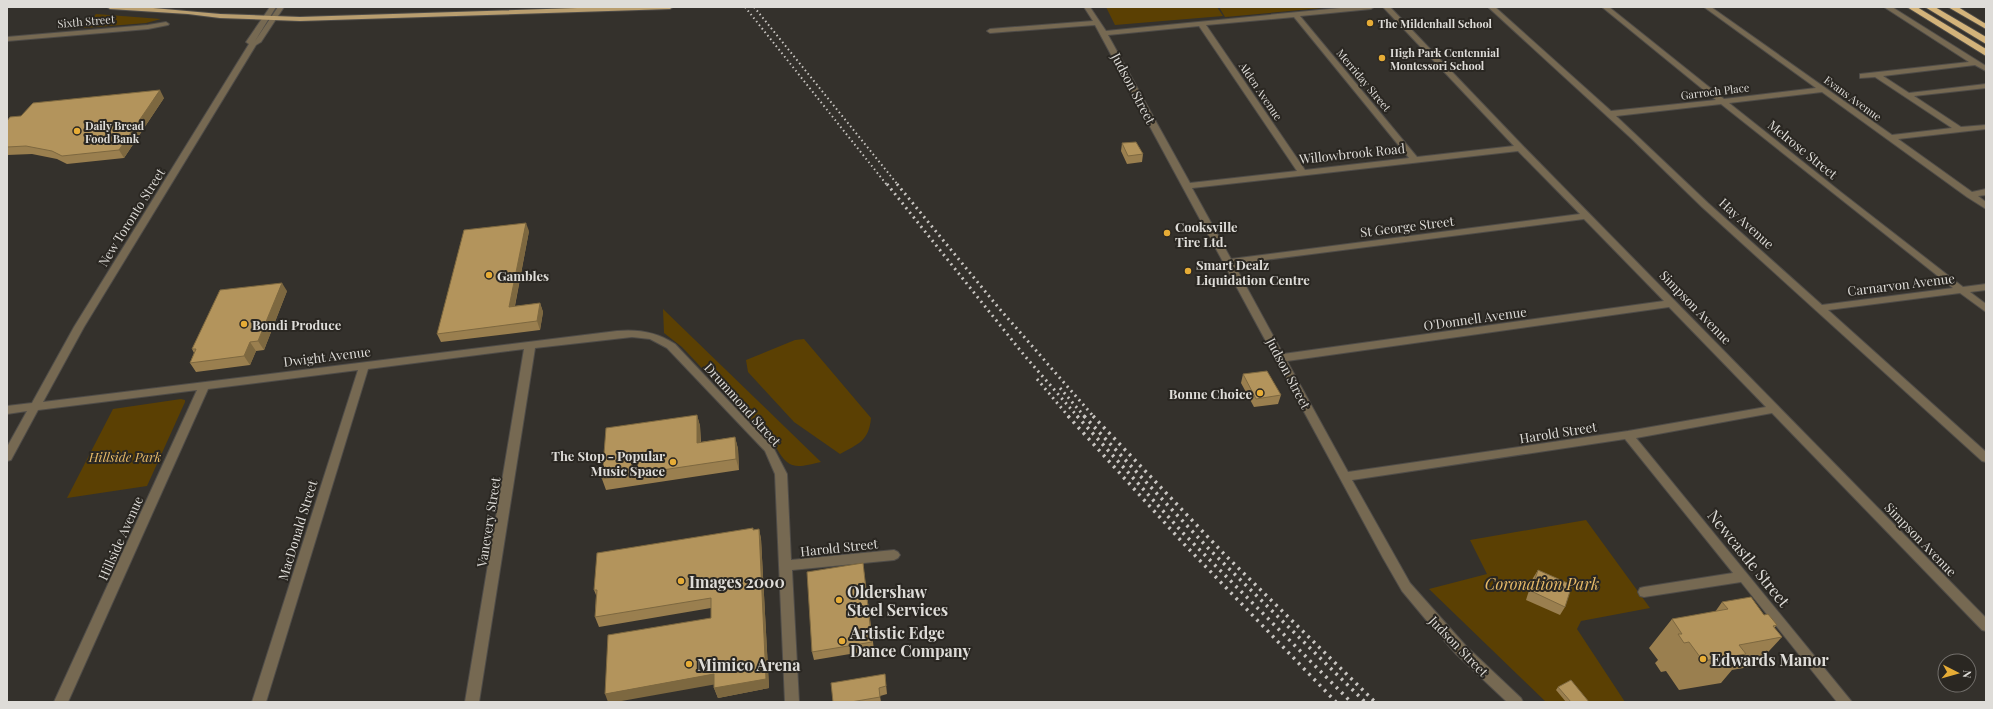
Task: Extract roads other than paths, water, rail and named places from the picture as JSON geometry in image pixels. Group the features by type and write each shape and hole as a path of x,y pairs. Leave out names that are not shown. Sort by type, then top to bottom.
{"highway":[{"path":"1911,7 1986,53"},
{"path":"1929,7 1986,41"},
{"path":"1952,7 1986,27"},
{"path":"1969,7 1986,18"}],"main road":[{"path":"110,7 188,12 220,16 273,13 670,7"},
{"path":"458,11 505,7"}],"street":[{"name":"Judson Street","path":"1086,7 1104,33 1387,555 1414,597 1461,650 1516,702"},
{"name":"Judson Street","path":"1093,7 1096,21"},
{"path":"1104,33 1371,7"},
{"name":"Simpson Avenue","path":"1386,7 1520,148 1673,303 1774,409 1986,626"},
{"name":"Hay Avenue","path":"1491,7 1609,114 1705,205 1986,458"},
{"name":"Melrose Street","path":"1605,7 1839,195 1986,308"},
{"name":"Evans Avenue","path":"1707,7 1986,206"},
{"path":"1887,7 1986,69"},
{"name":"New Toronto Street","path":"7,457 79,327 253,44 250,42 273,13"},
{"name":"Merriday Street","path":"1295,14 1415,160"},
{"path":"990,31 1096,21"},
{"name":"Alden Avenue","path":"1201,23 1302,172"},
{"name":"Sixth Street","path":"7,39 148,27 166,24"},
{"path":"1863,76 1977,63"},
{"path":"1877,75 1960,130"},
{"path":"1907,95 1986,86"},
{"name":"Garroch Place","path":"1609,114 1823,90"},
{"path":"1890,138 1986,127"},
{"name":"Willowbrook Road","path":"1188,186 1520,148"},
{"path":"1970,194 1986,192"},
{"name":"St George Street","path":"1229,262 1588,216"},
{"name":"Carnarvon Avenue","path":"1820,308 1986,287"},
{"name":"O'Donnell Avenue","path":"1281,358 1673,303"},
{"name":"Dwight Avenue","path":"7,410 626,333 650,336"},
{"name":"Drummond Street","path":"650,336 657,337 671,346 769,449 781,474 792,702"},
{"name":"Vanevery Street","path":"472,702 530,345"},
{"name":"MacDonald Street","path":"258,702 364,366"},
{"name":"Hillside Avenue","path":"61,702 204,386"},
{"name":"Harold Street","path":"1346,477 1628,435 1774,409"},
{"name":"Newcastle Street","path":"1628,435 1845,702"},
{"name":"Harold Street","path":"786,566 894,555"},
{"path":"1644,592 1742,577"}],"railway":[{"path":"745,7 887,185"},
{"path":"754,7 898,185"},
{"path":"887,184 1024,355 1078,417"},
{"path":"897,184 998,307 1094,417"},
{"path":"1037,379 1069,417"},
{"path":"1060,388 1085,417"},
{"path":"1068,416 1184,544 1336,702"},
{"path":"1077,416 1183,533 1351,702"},
{"path":"1084,416 1209,549 1365,702"},
{"path":"1093,416 1226,556 1375,702"}],"place":[{"name":"The Mildenhall School","path":"1370,23"},
{"name":"High Park Centennial Montessori School","path":"1382,58"},
{"name":"Daily Bread Food Bank","path":"77,131"},
{"name":"Cooksville Tire Ltd.","path":"1167,233"},
{"name":"Smart Dealz Liquidation Centre","path":"1188,271"},
{"name":"Gambles","path":"489,275"},
{"name":"Bondi Produce","path":"244,324"},
{"name":"Bonne Choice","path":"1260,393"},
{"name":"The Stop - Popular Music Space","path":"673,462"},
{"name":"Images 2000","path":"681,581"},
{"name":"Oldershaw Steel Services","path":"839,600"},
{"name":"Artistic Edge Dance Company","path":"842,641"},
{"name":"Edwards Manor","path":"1703,659"},
{"name":"Mimico Arena","path":"689,664"}],"park label":[{"name":"Hillside Park","path":"125,456"},
{"name":"Coronation Park","path":"1542,583"}]}
